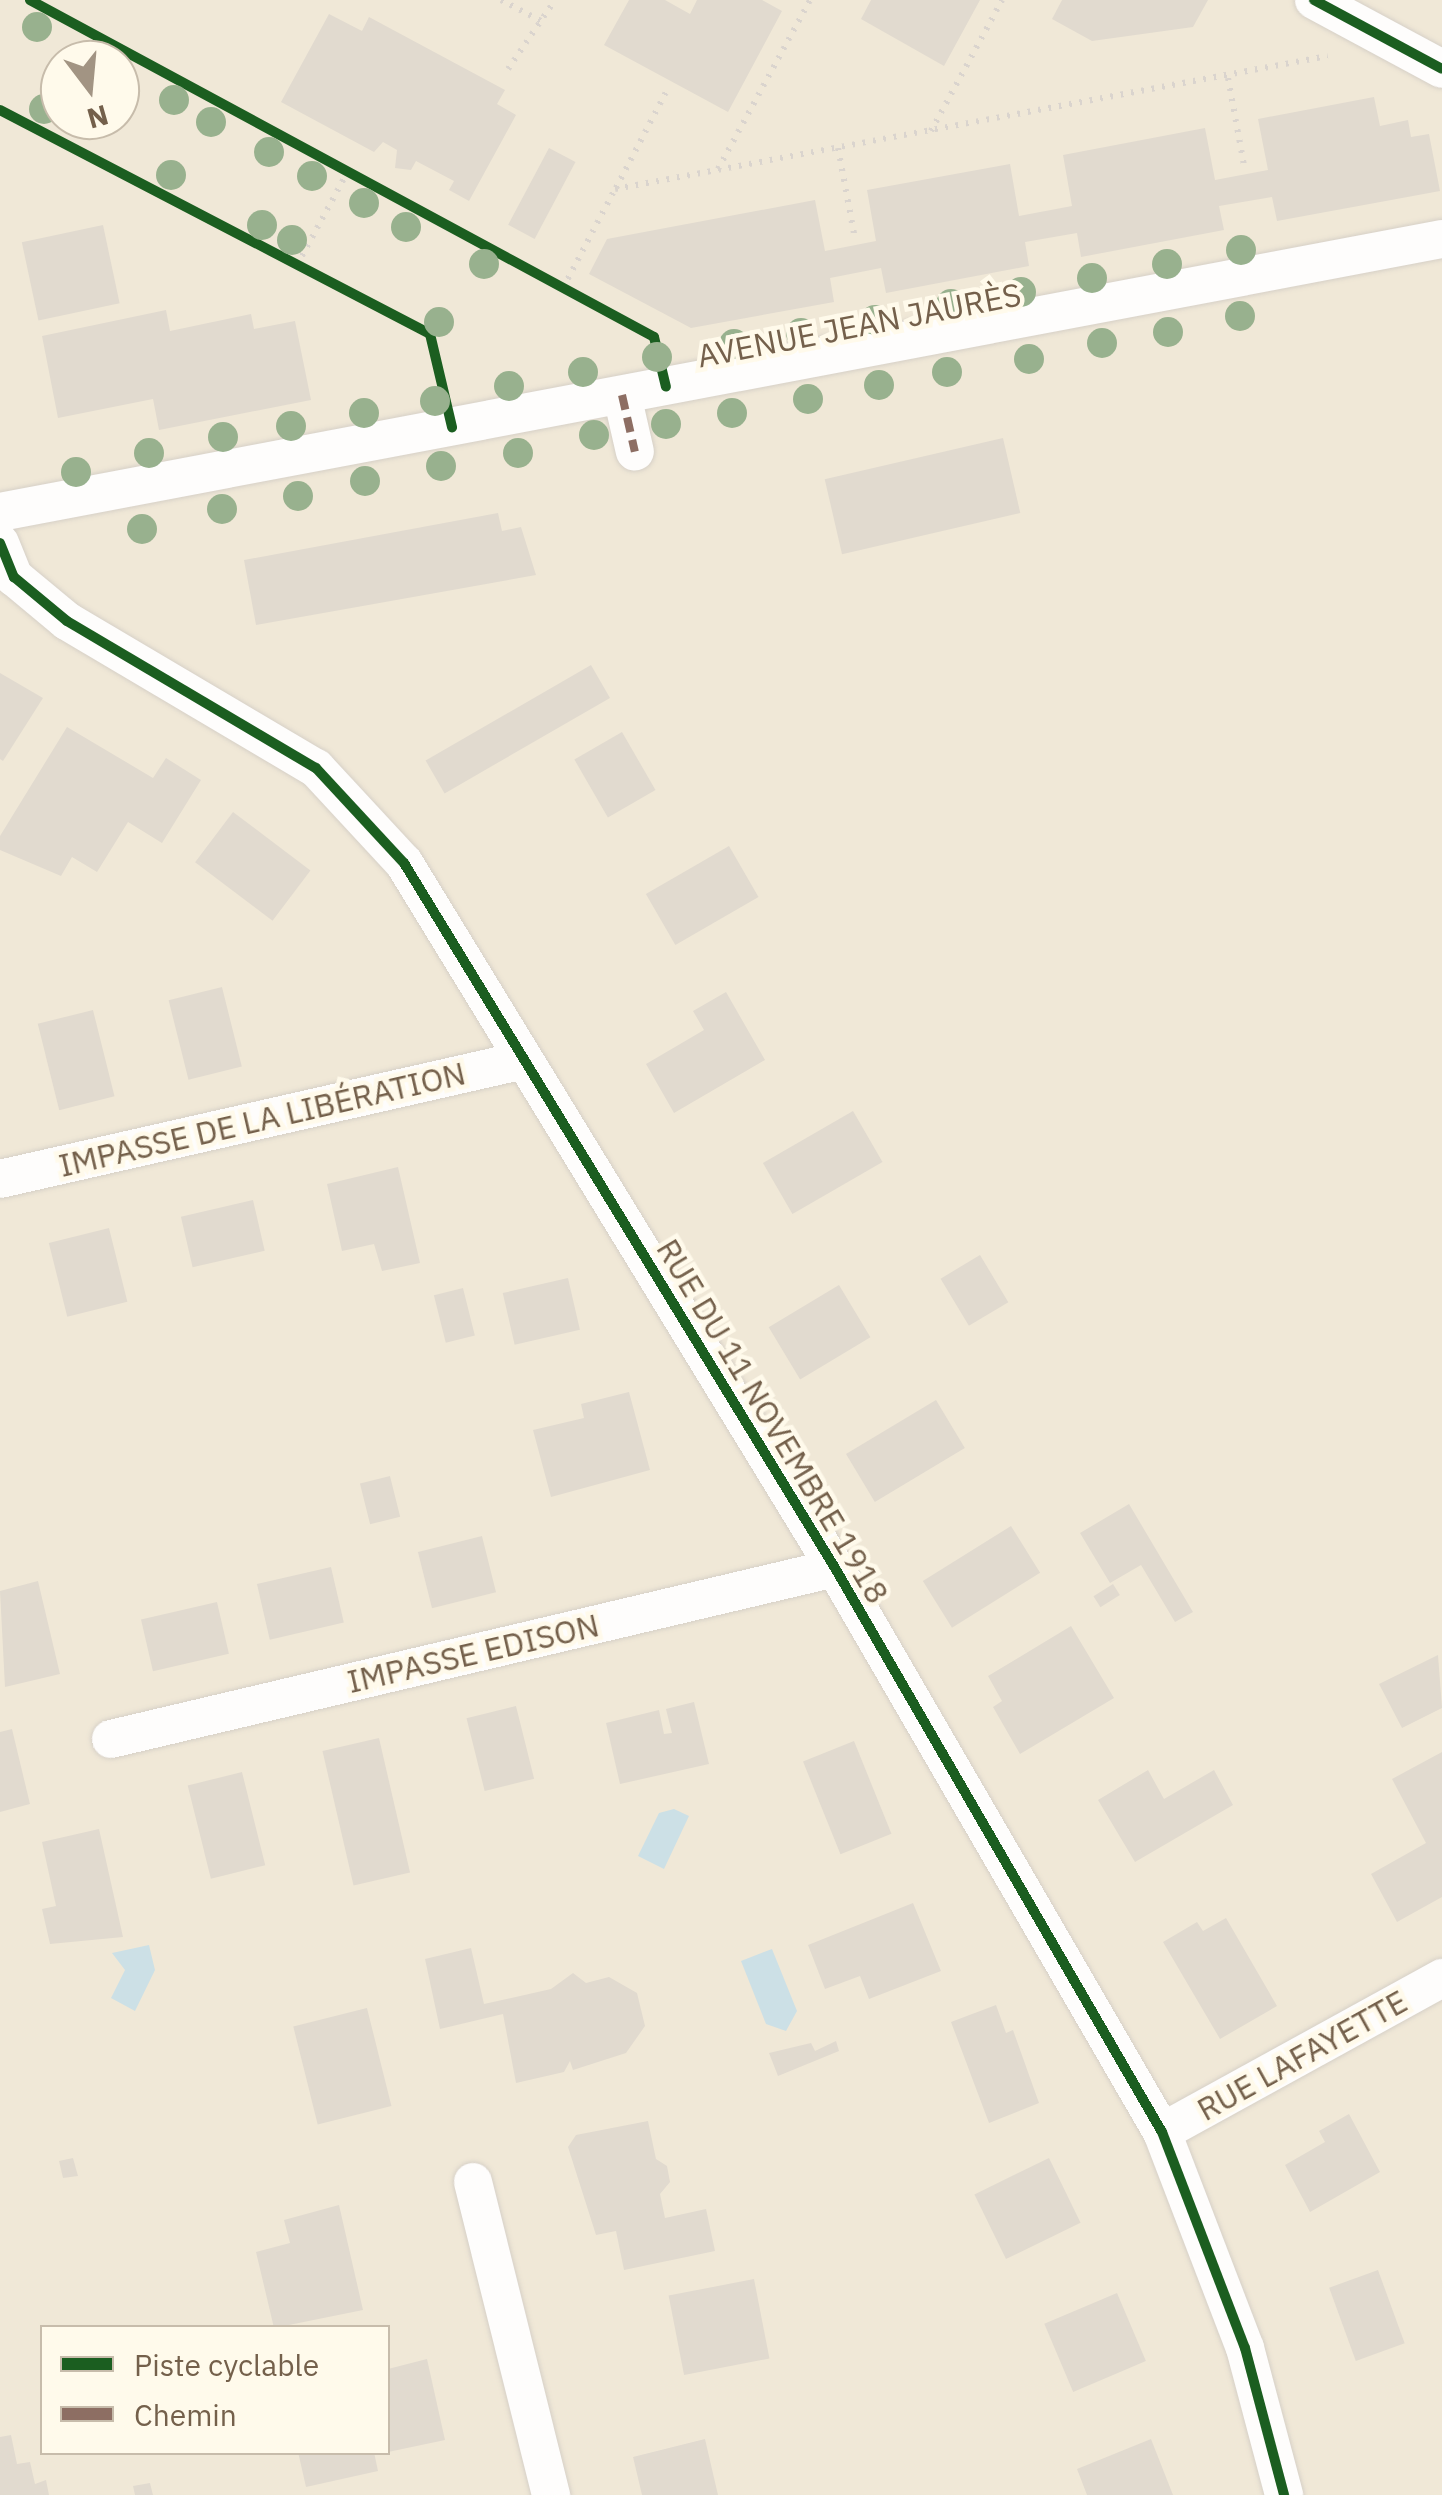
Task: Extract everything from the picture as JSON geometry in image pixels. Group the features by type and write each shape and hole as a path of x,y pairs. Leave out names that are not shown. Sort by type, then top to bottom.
{"street":[{"path":"1314,0 1442,69"},
{"name":"AVENUE JEAN JAURÈS","path":"0,512 1442,240"},
{"path":"622,395 634,452"},
{"name":"RUE DU 11 NOVEMBRE 1918","path":"0,543 14,577 67,621 316,768 404,862 834,1568 1162,2132 1245,2348 1284,2495"},
{"name":"IMPASSE DE LA LIBÉRATION","path":"0,1179 524,1060"},
{"name":"IMPASSE EDISON","path":"111,1739 834,1568"},
{"name":"RUE LAFAYETTE","path":"1162,2132 1442,1978"},
{"path":"473,2182 551,2495"}],"path":[{"path":"501,0 540,21"},
{"path":"508,68 556,0"},
{"path":"718,170 810,0"},
{"path":"931,132 1002,0"},
{"path":"615,189 1326,60 1348,19"},
{"path":"1228,78 1244,165"},
{"path":"563,288 668,88"},
{"path":"838,148 855,240"},
{"path":"297,265 348,172"}],"shaded area":[{"path":"0,0 1442,0 1442,2495 0,2495"},
{"path":"674,1809 689,1816 664,1869 638,1856 659,1813"},
{"path":"149,1945 155,1970 135,2011 111,1998 125,1970 112,1953"},
{"path":"772,1949 797,2011 786,2031 766,2024 741,1961"}],"building":[{"path":"629,0 665,0 690,14 697,0 762,0 782,11 728,112 604,45"},
{"path":"871,0 980,0 944,66 861,19"},
{"path":"1062,0 1208,0 1193,27 1092,41 1052,19"},
{"path":"329,14 362,31 369,17 505,90 497,104 516,115 469,201 449,190 454,181 416,161 411,170 395,168 397,150 383,142 374,152 281,102"},
{"path":"1374,97 1380,126 1408,120 1411,137 1429,134 1440,191 1277,221 1272,197 1219,206 1224,230 1081,257 1077,233 1025,242 1029,266 886,293 881,268 830,278 834,302 691,328 589,274 607,239 815,200 825,251 876,241 867,190 1010,164 1019,216 1072,206 1063,155 1205,128 1215,180 1268,170 1258,119"},
{"path":"549,148 575,162 535,239 508,225"},
{"path":"103,225 120,303 38,321 22,242"},
{"path":"166,310 170,331 251,314 254,329 295,321 311,400 159,430 153,399 58,418 42,336"},
{"path":"1003,438 1020,513 842,554 825,479"},
{"path":"498,513 502,531 521,527 536,575 256,625 244,560"},
{"path":"591,665 610,698 445,793 426,760"},
{"path":"0,673 43,698 3,761 0,759"},
{"path":"67,727 153,778 166,758 201,780 162,843 128,822 97,872 72,857 61,876 0,850 0,836"},
{"path":"622,732 656,790 608,818 574,760"},
{"path":"233,812 310,870 273,921 195,862"},
{"path":"729,846 759,897 675,945 646,894"},
{"path":"222,987 242,1067 188,1080 169,1000"},
{"path":"726,992 765,1060 674,1113 646,1064 704,1030 693,1011"},
{"path":"93,1010 115,1096 59,1110 38,1024"},
{"path":"853,1111 882,1162 792,1214 763,1163"},
{"path":"398,1167 420,1263 382,1271 374,1244 342,1251 327,1184"},
{"path":"253,1200 265,1251 193,1267 181,1217"},
{"path":"109,1228 127,1302 67,1317 49,1243"},
{"path":"980,1255 1008,1302 969,1326 941,1279"},
{"path":"568,1278 580,1330 515,1345 503,1293"},
{"path":"839,1285 870,1337 800,1380 769,1327"},
{"path":"463,1288 475,1336 446,1343 434,1295"},
{"path":"629,1392 650,1470 551,1497 533,1430 584,1418 581,1404"},
{"path":"936,1400 965,1448 875,1502 846,1454"},
{"path":"390,1476 400,1517 370,1524 360,1483"},
{"path":"1129,1504 1193,1612 1175,1622 1141,1565 1110,1583 1080,1533"},
{"path":"1011,1526 1040,1573 952,1628 923,1581"},
{"path":"482,1536 496,1592 432,1608 418,1552"},
{"path":"331,1567 344,1623 270,1640 257,1584"},
{"path":"38,1581 60,1674 5,1687 0,1591"},
{"path":"1113,1584 1120,1595 1100,1607 1093,1596"},
{"path":"217,1602 229,1654 153,1671 141,1620"},
{"path":"1071,1626 1114,1698 1020,1754 993,1707 1002,1701 988,1676"},
{"path":"1438,1655 1442,1708 1402,1728 1379,1684"},
{"path":"694,1702 709,1764 620,1784 606,1723 659,1710 664,1734 672,1733 666,1709"},
{"path":"516,1706 534,1779 485,1791 467,1718"},
{"path":"12,1729 30,1804 0,1812 0,1732"},
{"path":"379,1738 410,1872 354,1886 322,1751"},
{"path":"854,1741 891,1834 840,1854 803,1762"},
{"path":"1442,1752 1442,1897 1397,1922 1371,1874 1426,1843 1392,1779"},
{"path":"1148,1770 1164,1799 1214,1770 1233,1805 1135,1862 1098,1800"},
{"path":"242,1772 265,1865 211,1879 188,1786"},
{"path":"99,1829 123,1937 50,1944 42,1909 56,1906 42,1842"},
{"path":"913,1903 941,1971 869,1999 860,1976 825,1989 808,1945"},
{"path":"1226,1918 1277,2006 1220,2039 1163,1942 1197,1922 1203,1931"},
{"path":"471,1948 484,2004 551,1989 573,1973 586,1983 609,1977 637,1993 645,2026 626,2053 573,2070 570,2061 564,2072 516,2083 503,2014 440,2029 425,1959"},
{"path":"996,2005 1006,2033 1013,2030 1039,2103 989,2123 951,2022"},
{"path":"367,2008 391,2106 318,2124 293,2026"},
{"path":"836,2041 839,2051 778,2076 769,2053 811,2043 815,2051"},
{"path":"1349,2114 1380,2172 1310,2212 1285,2165 1325,2142 1319,2131"},
{"path":"648,2121 656,2159 667,2166 670,2182 660,2194 665,2218 706,2209 715,2251 624,2270 616,2231 596,2235 568,2147 576,2135"},
{"path":"73,2158 78,2176 63,2178 59,2161"},
{"path":"1049,2158 1081,2223 1006,2259 974,2194"},
{"path":"339,2205 363,2310 273,2325 256,2252 290,2243 284,2220"},
{"path":"1378,2270 1405,2343 1356,2361 1329,2288"},
{"path":"754,2279 769,2359 684,2375 669,2296"},
{"path":"1117,2293 1146,2361 1073,2392 1044,2324"},
{"path":"427,2359 445,2440 390,2452 390,2368"},
{"path":"11,2435 17,2464 30,2462 35,2484 46,2480 49,2495 0,2495 0,2437"},
{"path":"705,2439 718,2495 642,2495 633,2457"},
{"path":"1151,2439 1173,2495 1087,2495 1077,2469"},
{"path":"299,2455 375,2455 378,2471 306,2487"},
{"path":"150,2483 153,2495 135,2495 133,2486"}],"marked path":[{"path":"622,395 635,452"}],"cycle path":[{"path":"30,0 654,337 666,387"},
{"path":"1314,0 1442,69"},
{"path":"0,110 430,334 452,427"},
{"path":"0,543 14,577 67,621 316,768 404,863 835,1568 1162,2132 1245,2348 1284,2495"}]}
